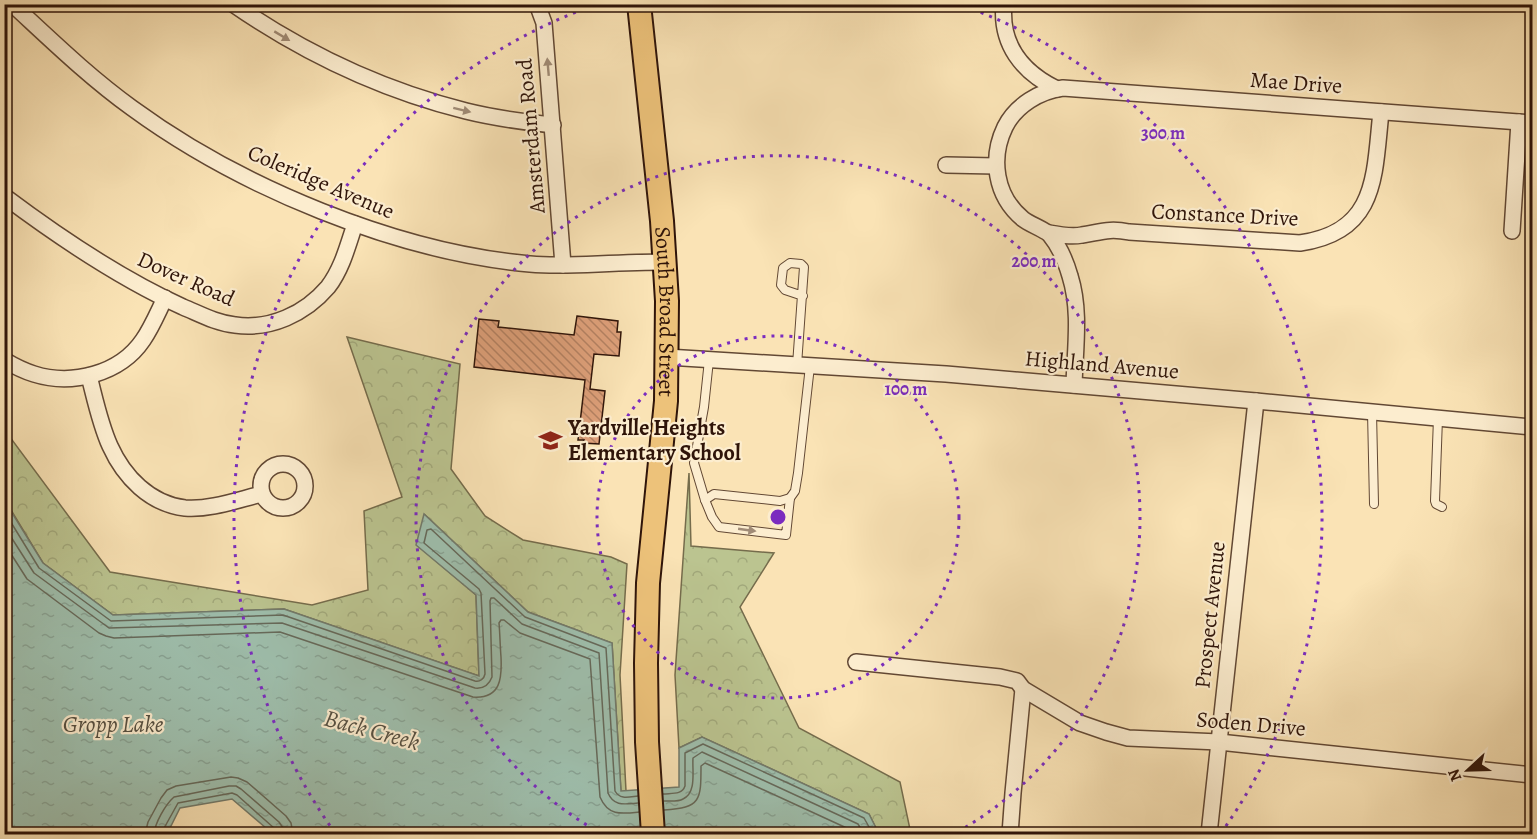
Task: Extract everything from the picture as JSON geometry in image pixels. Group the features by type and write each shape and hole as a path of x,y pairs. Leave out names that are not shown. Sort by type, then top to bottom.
{"main road":[{"name":"South Broad Street","path":"639,4 666,262 667,357 663,440 652,531 646,663 653,834"}],"street":[{"name":"Coleridge Avenue","path":"12,4 91,76 133,109 177,139 212,159 306,205 355,224 423,245 477,256 529,264 563,266 666,262"},
{"path":"233,4 291,41 340,67 386,87 468,112 552,125"},
{"name":"Amsterdam Road","path":"537,4 544,23 563,266"},
{"path":"1004,4 1006,32 1019,61 1036,77 1057,89"},
{"path":"1057,89 1027,102 1007,123 1000,137 996,166 1003,194 1011,207 1034,227 1049,233 1070,275 1077,315 1074,385"},
{"name":"Mae Drive","path":"1057,89 1526,123"},
{"name":"Constance Drive","path":"1049,233 1065,236 1119,230 1300,243 1331,236 1356,217 1370,192 1374,177 1381,112"},
{"path":"1512,231 1526,123"},
{"path":"946,165 996,166"},
{"name":"Dover Road","path":"4,196 78,248 131,280 205,316 236,326 252,326 287,318 310,304 330,285 339,270 355,224"},
{"path":"4,360 34,374 54,379 72,379 102,372 131,353 143,340 165,298"},
{"name":"Highland Avenue","path":"667,357 1074,385 1533,427"},
{"path":"89,376 103,428 119,464 142,490 155,499 184,508 201,507 262,494"},
{"name":"Prospect Avenue","path":"1209,834 1256,401"},
{"name":"Soden Drive","path":"856,662 1017,681 1023,689 1080,723 1128,738 1219,742 1533,775"},
{"path":"1010,834 1023,689"}],"lane":[{"path":"709,360 704,407 694,463 712,517 719,527 786,535 790,498 795,491 798,473 804,366 802,296 804,267 801,264 790,263 783,268 781,285 785,290 802,296"},
{"path":"1372,412 1374,504"},
{"path":"1438,418 1435,501 1442,507"},
{"path":"705,500 714,494 780,501 790,498"}],"green space":[{"path":"347,337 460,364 451,469 485,516 523,540 611,557 627,564 620,675 626,791 621,792 612,643 528,612 425,515 417,545 476,595 479,676 284,609 113,615 43,563 5,500 4,429 110,572 312,605 368,590 364,511 402,497"},
{"path":"689,473 691,546 774,553 740,607 799,728 900,782 911,834 879,834 869,814 702,737 679,748 675,675"}],"water":[{"name":"Gropp Lake","path":"4,500 43,563 113,615 284,609 479,676 476,595 416,545 424,514 528,612 612,643 621,791 679,787 679,748 702,737 869,814 879,834 273,834 232,799 180,808 167,834 5,834"}],"building":[{"path":"577,316 618,321 617,332 621,332 619,356 594,354 590,389 605,391 599,444 583,443 584,440 578,440 585,380 474,367 479,319 499,321 498,327 574,335"}],"place":[{"name":"Yardville Heights Elementary School","path":"550,441"}],"water label":[{"name":"Back Creek","path":"372,730"}]}
